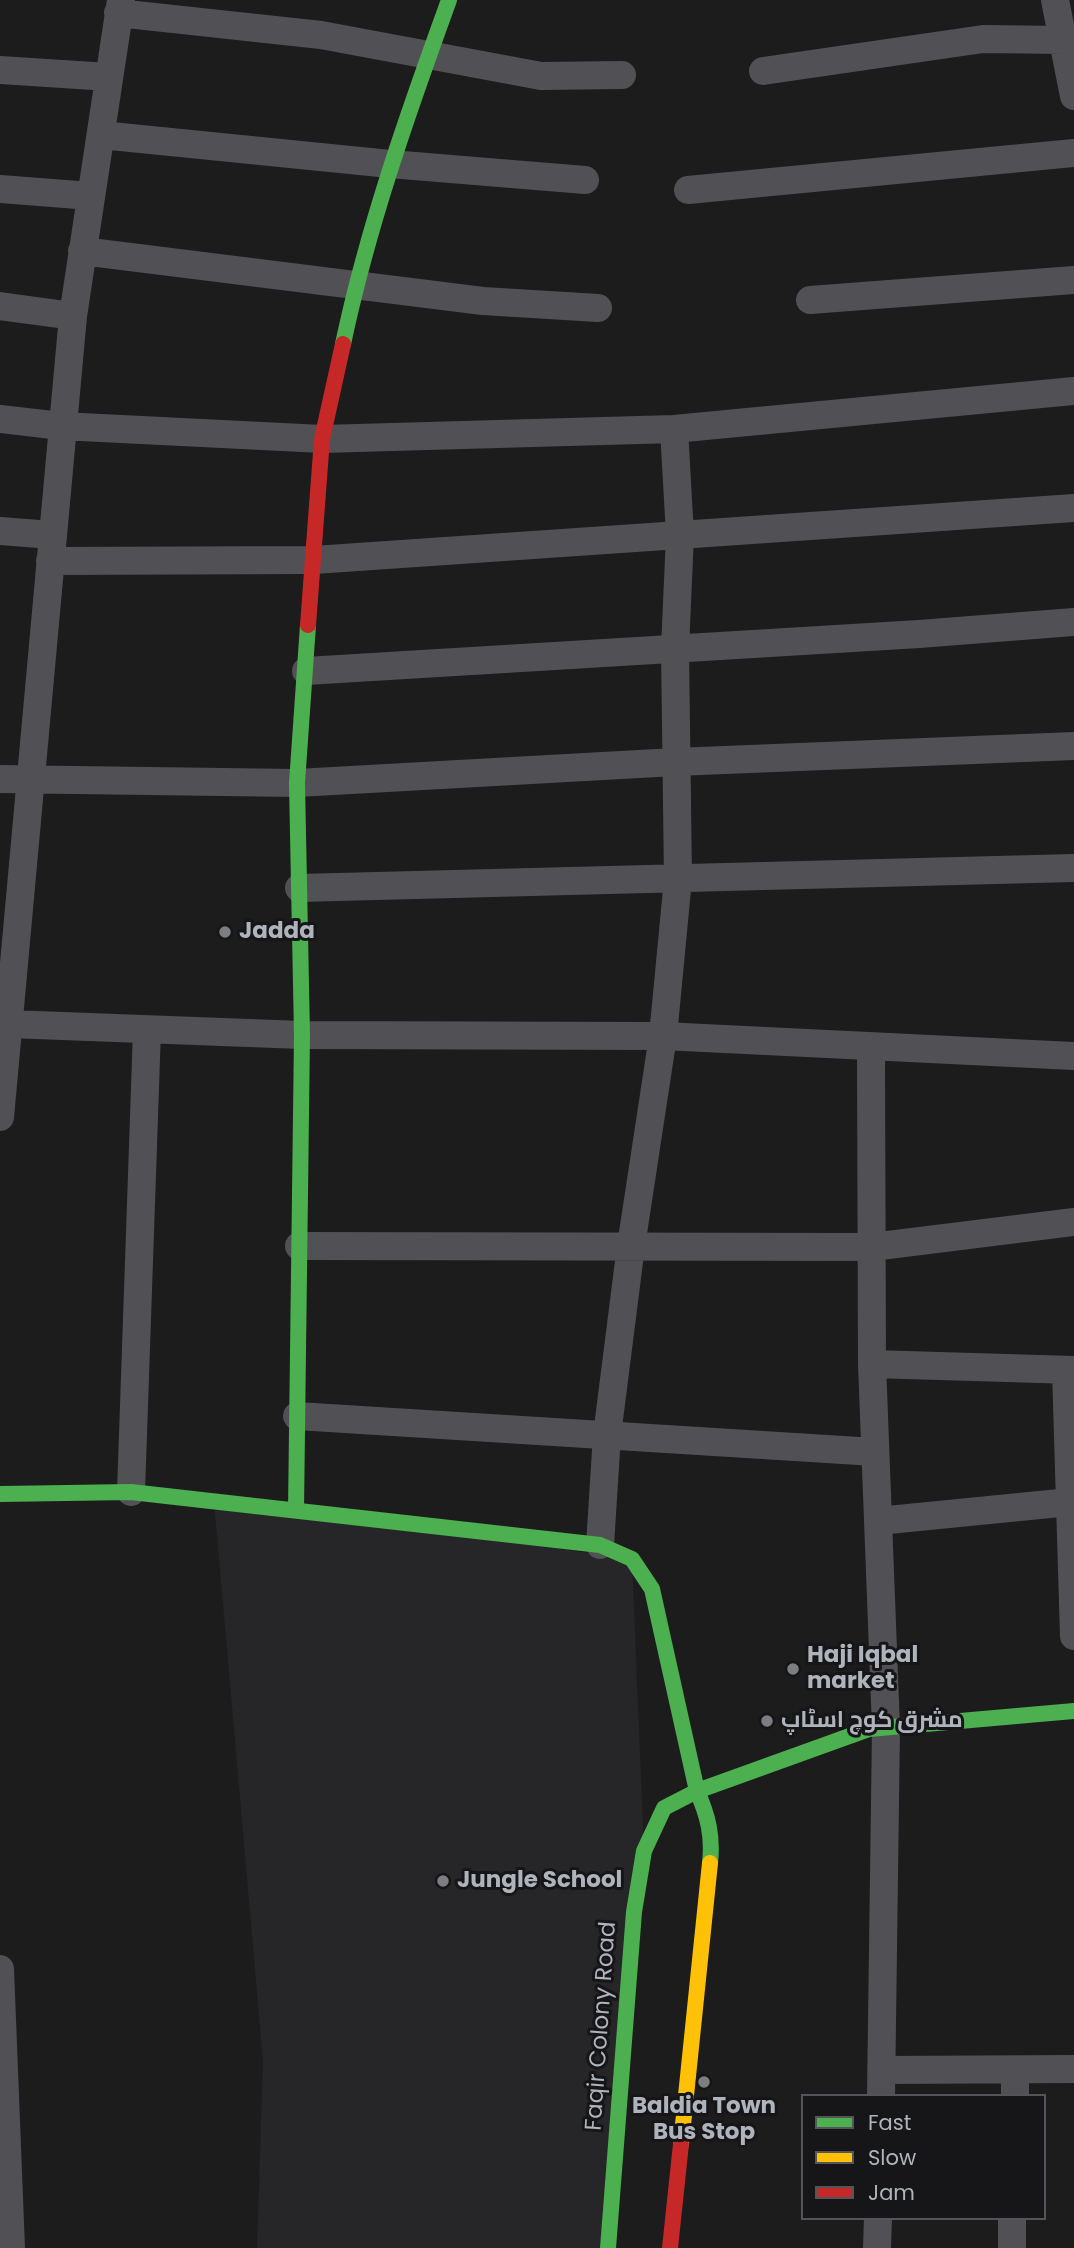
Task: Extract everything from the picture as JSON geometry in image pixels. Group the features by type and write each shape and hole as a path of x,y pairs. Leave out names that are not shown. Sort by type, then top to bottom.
{"street":[{"path":"296,1510 302,1035 297,783 322,439 356,283 390,164 449,0"},
{"path":"1055,0 1074,96"},
{"path":"0,1117 61,426 82,251 120,6 321,35 541,76 622,75"},
{"path":"763,71 984,39 1065,40"},
{"path":"0,70 109,77"},
{"path":"100,135 585,180"},
{"path":"688,190 1074,153"},
{"path":"0,189 91,196"},
{"path":"82,251 356,283 483,301 598,308"},
{"path":"810,300 1074,279"},
{"path":"0,306 73,316"},
{"path":"0,419 61,426 322,439 674,429 1074,391"},
{"path":"600,1545 607,1435 631,1246 663,1036 678,879 675,649 680,535 674,429"},
{"path":"0,531 51,548 314,560 1074,508"},
{"path":"306,671 1074,622"},
{"path":"0,779 297,783 675,762 1074,746"},
{"path":"299,888 1074,867"},
{"path":"9,1024 302,1035 663,1036 1074,1056"},
{"path":"131,1492 147,1030"},
{"path":"871,1048 872,1364 886,1728 882,2083 1015,2083 1074,2069"},
{"path":"299,1246 872,1247 1074,1222"},
{"path":"872,1364 1070,1370 1074,1636"},
{"path":"297,1416 875,1452"},
{"path":"0,1494 131,1492 600,1545 632,1559 652,1589 697,1791 707,1814 712,1842 670,2248"},
{"path":"878,1521 1070,1502"},
{"name":"Faqir Colony Road","path":"608,2248 634,1912 644,1851 664,1808 697,1791 869,1729 1074,1711"},
{"path":"0,1969 11,2248"},
{"path":"877,2248 878,2220"},
{"path":"1012,2220 1012,2248"}],"shaded area":[{"name":"Jungle School","path":"214,1501 632,1559 644,1851 608,2248 257,2248 263,2061"}],"traffic: fast":[{"path":"343,344 377,213 449,0"},
{"path":"296,1510 302,1035 297,783 308,625"},
{"path":"0,1494 131,1492 600,1545 632,1559 652,1589 697,1791"},
{"path":"697,1791 869,1729 1074,1711"},
{"path":"608,2248 634,1912 644,1851 664,1808 697,1791 709,1826 710,1863"}],"traffic: slow":[{"path":"681,2144 710,1863"}],"traffic: jam":[{"path":"308,625 322,439 343,344"},
{"path":"670,2248 681,2144"}],"place":[{"name":"Jadda","path":"225,932"},
{"name":"Haji Iqbal market","path":"793,1669"},
{"name":"مشرق کوچ اسٹاپ","path":"767,1721"},
{"name":"Jungle School","path":"443,1881"},
{"name":"Baldia Town Bus Stop","path":"704,2082"}]}
